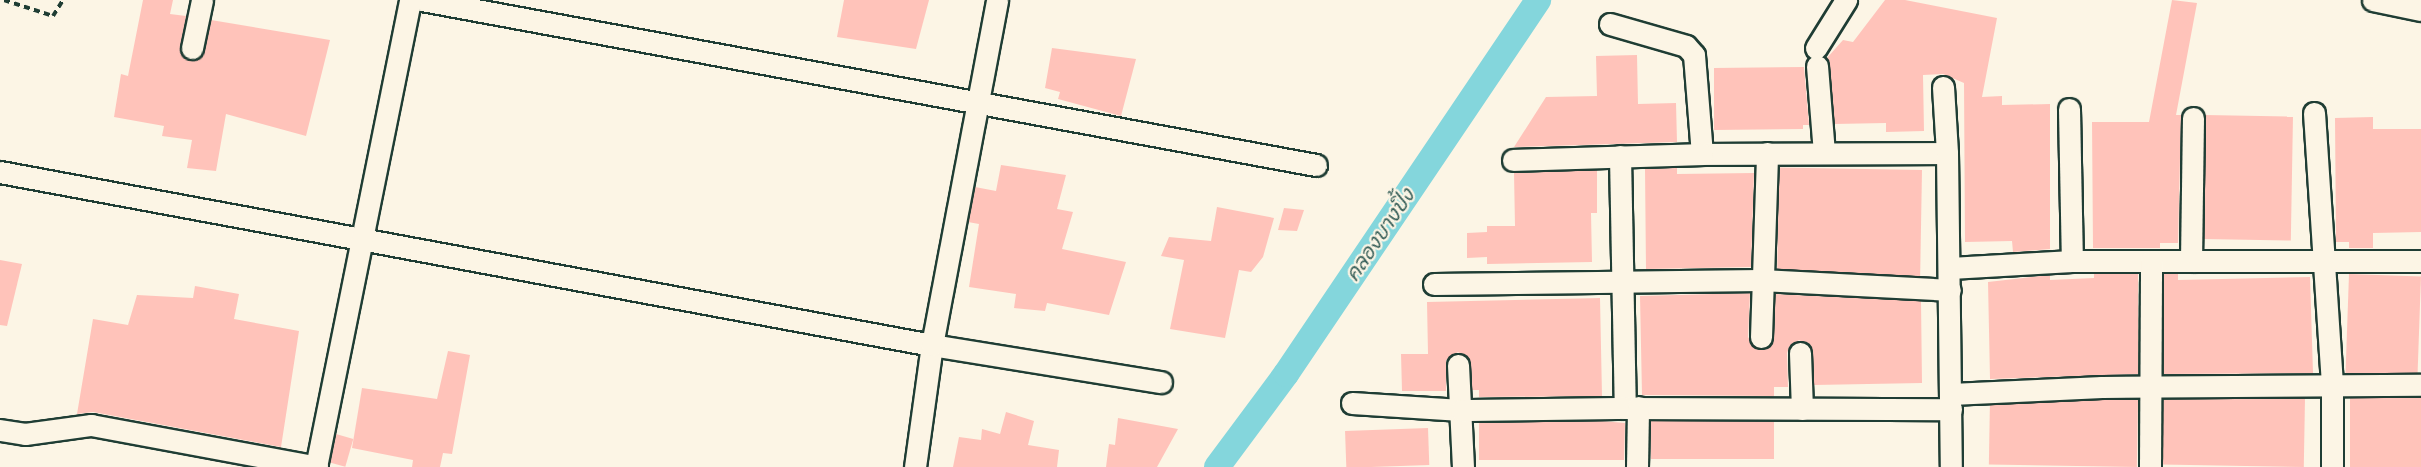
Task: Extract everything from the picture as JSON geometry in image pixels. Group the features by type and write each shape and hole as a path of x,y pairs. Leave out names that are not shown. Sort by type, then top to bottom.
{"street":[{"path":"192,48 202,0"},
{"path":"0,430 25,434 91,425 316,467 410,0"},
{"path":"422,0 1316,165"},
{"path":"915,467 932,345 996,0"},
{"path":"1824,153 1816,57 1846,0"},
{"path":"2373,0 2421,10"},
{"path":"1610,24 1686,46 1694,55 1702,154"},
{"path":"1943,87 1950,268 1951,467"},
{"path":"2069,109 2072,261"},
{"path":"2314,113 2326,262 2332,384 2332,467"},
{"path":"2191,261 2193,118"},
{"path":"1761,336 1761,280 1767,153"},
{"path":"1514,160 1702,154 1947,153"},
{"path":"1620,156 1623,279 1637,467"},
{"path":"0,172 932,345 1161,382"},
{"path":"1950,268 2072,261 2421,261"},
{"path":"2150,467 2151,261"},
{"path":"1434,284 1623,279 1761,280 1950,290"},
{"path":"1800,353 1802,409"},
{"path":"1458,365 1463,467"},
{"path":"1352,404 1461,410 1802,409 1951,401 2150,386 2421,385"}],"path":[{"path":"4,0 53,16 63,0"}],"building":[{"path":"143,0 173,0 170,14 186,16 180,51 189,60 202,56 211,20 330,40 306,136 226,114 216,171 187,168 192,140 162,136 164,126 114,117 121,74 128,76"},
{"path":"844,0 929,0 916,49 837,37"},
{"path":"1885,0 1905,0 1997,18 1982,97 2002,96 2002,105 2050,104 2050,249 2013,252 2012,241 1965,242 1964,83 1943,74 1923,75 1924,131 1886,132 1886,123 1834,124 1827,58 1843,40 1853,42"},
{"path":"2172,0 2197,3 2176,115 2181,115 2178,243 2160,243 2160,248 2093,248 2092,122 2149,122"},
{"path":"1052,48 1136,59 1121,116 1058,99 1060,92 1045,88"},
{"path":"1637,55 1638,104 1676,103 1677,142 1514,147 1546,97 1597,96 1596,56"},
{"path":"1804,67 1809,125 1803,125 1803,129 1714,130 1714,68"},
{"path":"2205,115 2293,117 2291,241 2203,239"},
{"path":"2373,117 2373,129 2421,129 2421,232 2373,233 2373,248 2349,248 2349,242 2336,242 2335,118"},
{"path":"1001,165 1066,175 1057,209 1073,212 1062,249 1126,262 1109,315 1047,303 1045,311 1014,308 1016,294 969,287 979,224 968,222 975,187 996,191"},
{"path":"1677,168 1677,174 1754,173 1751,267 1646,269 1645,169"},
{"path":"1779,168 1922,170 1920,276 1777,273"},
{"path":"1597,170 1597,213 1591,213 1592,262 1487,264 1487,257 1467,258 1467,233 1487,232 1487,226 1515,226 1514,173"},
{"path":"1217,207 1274,218 1263,257 1251,272 1239,270 1225,338 1170,329 1184,260 1161,256 1169,237 1211,241"},
{"path":"1284,208 1304,210 1297,231 1278,230"},
{"path":"0,260 22,264 7,326 0,325"},
{"path":"2094,274 2138,274 2138,374 1990,379 1988,282 2050,275 2050,280 2094,278"},
{"path":"2164,274 2178,274 2178,280 2310,277 2313,373 2163,374"},
{"path":"2349,274 2421,277 2418,375 2346,373"},
{"path":"195,286 239,294 234,319 299,331 281,447 93,412 77,414 93,319 128,325 137,295 193,298"},
{"path":"1750,293 1748,337 1754,347 1760,350 1767,348 1774,338 1775,294 1921,301 1922,383 1814,385 1811,347 1799,340 1789,347 1787,353 1788,387 1774,387 1774,396 1642,395 1640,296"},
{"path":"1600,298 1602,396 1479,397 1479,390 1472,390 1469,359 1458,352 1446,360 1446,391 1402,391 1401,354 1428,354 1427,302"},
{"path":"448,351 470,355 452,454 443,453 440,467 412,467 413,460 352,448 362,388 437,399"},
{"path":"2163,396 2305,398 2304,467 2162,465"},
{"path":"1990,397 2138,400 2137,467 1989,464"},
{"path":"2350,398 2421,398 2421,467 2350,467"},
{"path":"1006,412 1034,421 1028,445 1059,450 1057,467 953,467 959,437 981,440 982,429 1000,434"},
{"path":"1118,418 1178,429 1157,467 1106,467 1109,444 1115,445"},
{"path":"1602,421 1625,423 1624,460 1479,460 1479,423"},
{"path":"1651,421 1774,421 1774,459 1651,459"},
{"path":"1428,428 1429,465 1346,467 1345,431"},
{"path":"336,434 353,439 345,467 328,462"}],"waterway":[{"name":"คลองบางปิ้ง","path":"1217,467 1286,374 1538,0"}]}
